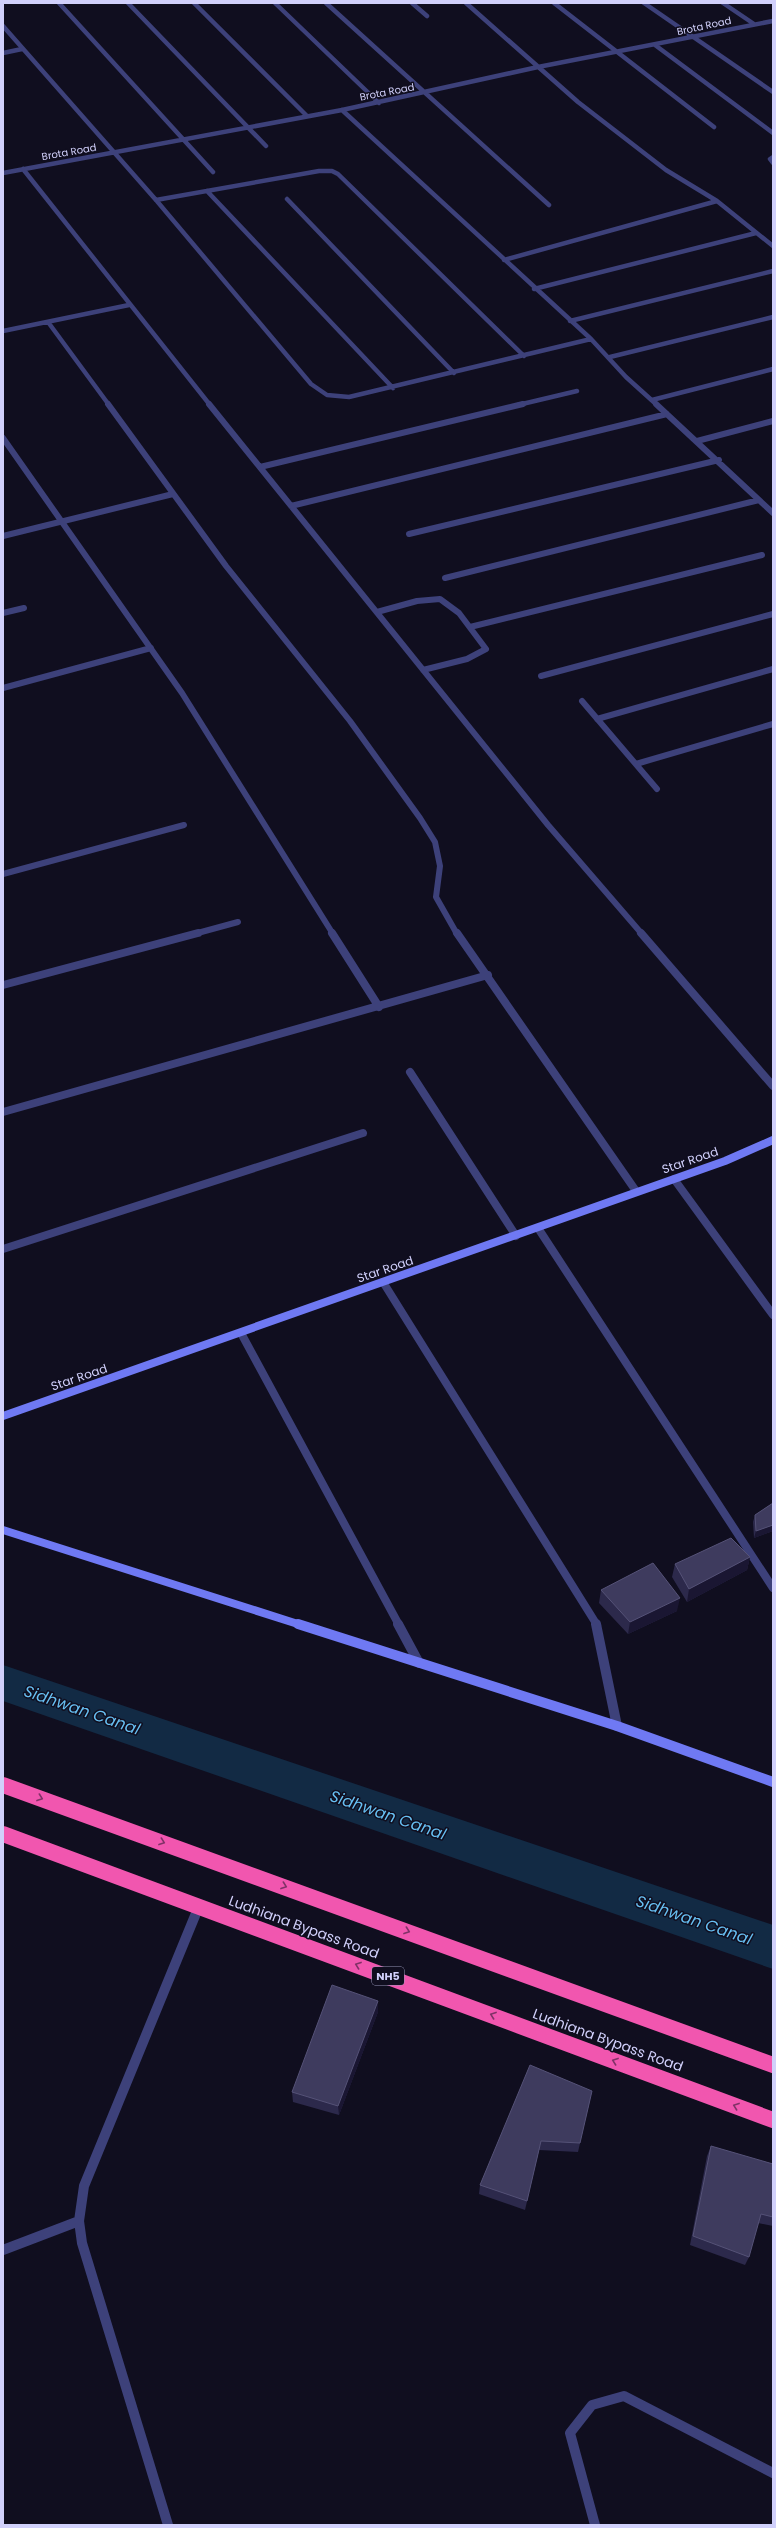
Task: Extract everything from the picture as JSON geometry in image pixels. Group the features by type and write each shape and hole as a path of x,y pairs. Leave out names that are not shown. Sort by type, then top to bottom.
{"highway":[{"path":"3,1785 773,2065"},
{"name":"Ludhiana Bypass Road","path":"3,1834 773,2120"}],"street":[{"path":"59,3 182,140 213,172"},
{"path":"128,3 266,146"},
{"path":"194,3 307,116"},
{"path":"275,3 379,103"},
{"path":"326,3 549,205"},
{"path":"412,3 427,16"},
{"path":"466,3 538,67 666,170 717,202 773,246"},
{"path":"554,3 714,127"},
{"path":"644,3 773,92"},
{"path":"723,3 754,24"},
{"name":"Brota Road","path":"3,173 425,94 538,67 773,21"},
{"path":"3,26 113,153 156,200 311,384 327,395 349,397 393,388 591,339"},
{"path":"655,45 773,133"},
{"path":"3,53 22,49"},
{"path":"342,110 534,289 591,339 610,357 626,377 719,460 773,513"},
{"path":"773,157 770,159 773,163"},
{"path":"23,169 129,305 548,825 773,1086"},
{"path":"156,200 319,171 332,171 338,174 524,356"},
{"path":"207,191 393,388"},
{"path":"287,199 454,373"},
{"path":"504,260 717,202"},
{"path":"534,289 756,233"},
{"path":"570,321 773,271"},
{"path":"4,329 48,322 129,305"},
{"path":"610,357 773,317"},
{"path":"48,322 226,566 350,721 420,818 435,842 440,866 436,897 452,926 636,1191"},
{"path":"652,400 773,369"},
{"path":"260,467 577,391"},
{"path":"291,506 667,414"},
{"path":"697,441 773,422"},
{"path":"3,438 63,521 182,693 379,1008"},
{"path":"409,534 719,460"},
{"path":"3,536 173,494"},
{"path":"445,578 759,500"},
{"path":"470,627 762,555"},
{"path":"377,612 425,600 439,599 450,604 486,648 484,652 423,670"},
{"path":"3,613 24,608"},
{"path":"542,676 773,614"},
{"path":"3,688 151,648"},
{"path":"597,719 773,668"},
{"path":"582,701 657,789"},
{"path":"636,764 773,724"},
{"path":"3,874 184,825"},
{"path":"3,985 238,922"},
{"path":"3,1112 379,1008 488,976"},
{"path":"410,1072 516,1236"},
{"path":"3,1249 363,1133"},
{"name":"Star Road","path":"3,1416 516,1236 636,1191 725,1161 773,1140"},
{"path":"674,1179 773,1315"},
{"path":"538,1228 773,1588"},
{"path":"384,1282 598,1628 617,1726"},
{"path":"241,1333 420,1664"},
{"path":"3,1530 617,1726 773,1782"},
{"path":"168,2525 82,2243 79,2221 84,2186 199,1906"},
{"path":"3,2250 79,2221"},
{"path":"595,2525 570,2433 592,2405 624,2396 773,2473"}],"building":[{"path":"773,1503 773,1525 756,1531 755,1515"},
{"path":"731,1538 750,1557 689,1589 675,1564"},
{"path":"653,1563 680,1598 630,1622 601,1590"},
{"path":"332,1985 378,2001 338,2106 292,2092"},
{"path":"530,2065 592,2091 580,2143 541,2141 527,2201 480,2185"},
{"path":"711,2146 773,2164 773,2217 761,2214 749,2257 693,2236"}],"waterway":[{"name":"Sidhwan Canal","path":"3,1683 773,1947"}]}
